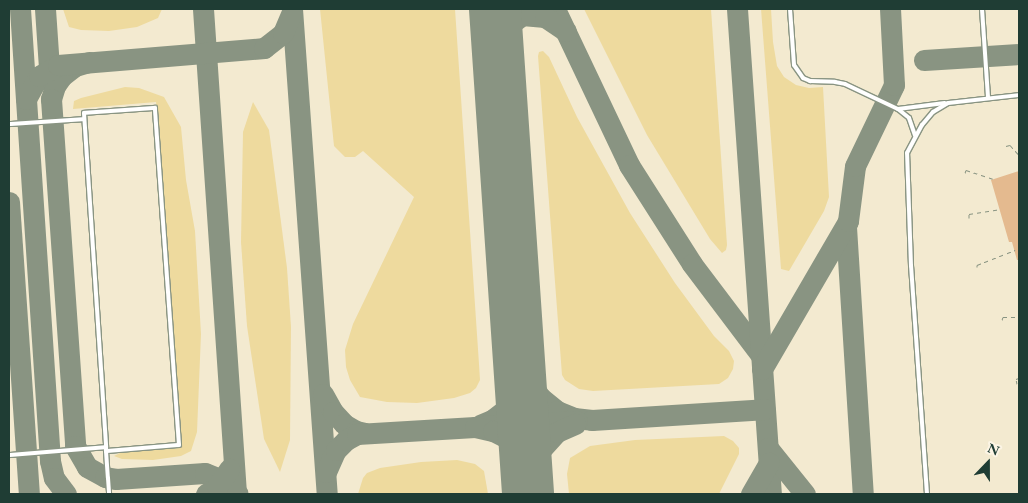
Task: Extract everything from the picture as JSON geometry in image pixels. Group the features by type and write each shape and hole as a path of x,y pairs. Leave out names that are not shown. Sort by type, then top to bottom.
{"lane":[{"path":"790,9 794,65 799,74 810,81 845,84 898,109 909,118 915,135"},
{"path":"982,9 988,98"},
{"path":"898,109 1019,96"},
{"path":"927,494 906,161 915,135 934,112 948,103"},
{"path":"9,455 106,449 179,445 155,108 84,113 84,119 106,449 109,494"},
{"path":"9,124 84,119"}],"path":[{"path":"1006,146 1010,145 1019,154"},
{"path":"965,173 966,170 993,180"},
{"path":"968,218 969,214 1000,209"},
{"path":"977,267 977,265 1015,250"},
{"path":"1002,320 1003,317 1019,317"},
{"path":"1017,384 1016,379 1019,378"}],"sand":[{"path":"63,9 162,9 158,18 137,27 109,31 81,30 69,27"},
{"path":"320,9 455,9 480,380 476,388 470,393 454,398 417,403 387,402 360,397 350,380 346,367 345,350 353,324 414,197 363,151 355,157 345,157 334,146"},
{"path":"584,9 711,9 727,245 726,250 722,253 710,239 647,135"},
{"path":"761,9 771,9 777,66 784,77 796,85 809,88 823,87 829,197 824,211 789,271 781,269"},
{"path":"543,51 549,57 577,117 630,213 675,283 714,336 729,351 734,361 733,369 728,378 719,384 593,391 579,389 565,380 562,375 538,56 539,52"},
{"path":"125,87 139,88 164,97 181,127 186,180 195,231 201,334 197,432 191,451 181,456 153,460 122,459 114,456 122,452 181,448 156,102 73,109 74,101 81,98"},
{"path":"253,102 269,130 287,268 291,327 290,440 280,472 264,439 247,326 241,242 243,132"},
{"path":"724,436 733,441 739,448 739,454 719,494 569,494 567,474 570,458 590,446 635,440"},
{"path":"457,460 475,464 484,471 488,494 358,494 363,478 367,473 380,468 421,462"}],"building":[{"path":"1019,171 1019,260 1017,260 1012,242 1009,242 991,180"}],"taxiway":[{"path":"20,9 50,461 54,478 66,494"},
{"path":"45,9 50,82"},
{"path":"203,9 236,494"},
{"path":"292,9 327,494"},
{"path":"555,9 629,165 692,264 760,354"},
{"path":"737,9 771,494"},
{"path":"762,369 848,221 855,166 894,85 890,9"},
{"path":"26,99 39,76 58,65 264,48 283,33 292,12"},
{"path":"497,50 505,28 522,15 545,17 566,31"},
{"path":"924,60 1019,54"},
{"path":"89,62 75,66 62,76 55,86 51,99 75,446 87,467 105,477 116,479 205,473 225,481 238,494"},
{"path":"9,202 29,494"},
{"path":"846,227 863,494"},
{"path":"517,352 530,383 541,398 557,411 574,418 592,420 765,409"},
{"path":"480,425 492,420 506,409 515,396 520,382"},
{"path":"323,394 333,412 344,424 356,431 365,433"},
{"path":"485,426 577,421"},
{"path":"528,494 529,477 537,454 557,432 575,424"},
{"path":"326,472 336,450 346,440 357,434 475,427 493,431 507,438 521,457 526,471"},
{"path":"768,448 805,494"},
{"path":"751,494 769,463"},
{"path":"206,494 217,487 229,469"}],"runway":[{"path":"495,9 528,494"}]}
